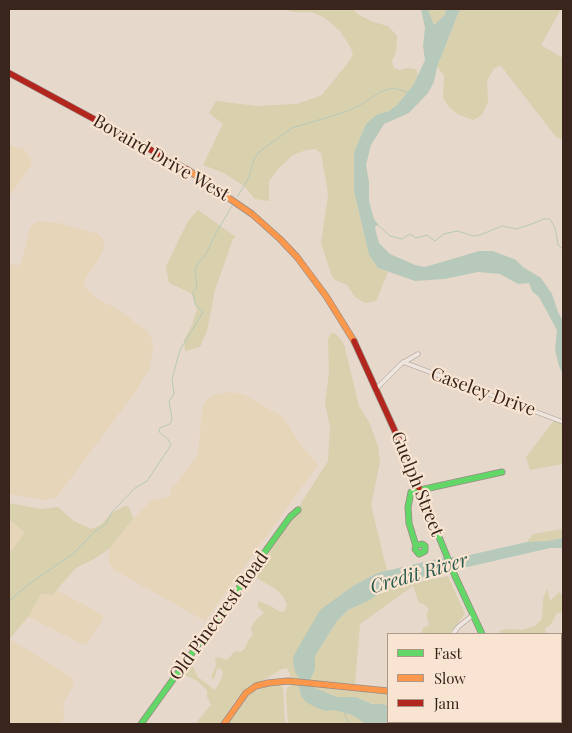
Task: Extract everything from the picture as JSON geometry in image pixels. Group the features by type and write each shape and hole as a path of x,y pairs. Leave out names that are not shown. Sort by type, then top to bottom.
{"main road":[{"name":"Bovaird Drive West","path":"9,73 174,162 222,191 248,211 280,239 314,278 354,342 376,388"},
{"name":"Guelph Street","path":"376,388 420,489 445,553 482,633"},
{"path":"416,546 410,523 408,499 411,492 502,472"},
{"name":"Old Pinecrest Road","path":"141,724 290,517 298,510"},
{"path":"224,724 238,702 251,690 268,683 295,682 387,691"}],"street":[{"name":"Caseley Drive","path":"376,388 404,362 418,354"},
{"name":"Caseley Drive","path":"404,362 563,422"},
{"path":"454,633 473,615"}],"shaded area":[{"path":"283,9 353,9 359,15 373,22 388,26 397,36 396,52 392,61 394,68 400,70 407,68 416,69 418,75 414,84 397,105 389,111 376,115 366,124 354,152 354,191 369,255 378,268 388,272 376,301 365,303 355,297 347,285 335,280 332,276 321,243 328,196 321,153 315,149 293,155 269,181 269,201 255,199 244,186 224,173 203,165 223,124 209,113 216,101 257,106 297,104 322,95 350,60 353,54 350,46 340,31 325,18 312,12 294,12"},
{"path":"428,9 446,9 445,15 434,25"},
{"path":"460,9 561,9 541,45 563,58 563,140 556,137 501,66 494,68 487,81 488,102 482,115 473,120 459,115 450,108 443,98 444,75 437,67"},
{"path":"9,145 24,149 32,160 31,166 9,197"},
{"path":"198,210 236,237 233,239 215,290 207,331 200,347 185,351 184,340 192,325 197,309 191,293 169,283 166,266 188,221"},
{"path":"46,220 47,223 55,222 98,234 102,237 104,244 103,252 85,279 84,286 97,299 112,306 146,330 152,339 153,350 150,367 136,391 57,497 44,500 9,494 9,263 17,266 21,263 30,228 34,223"},
{"path":"331,333 336,334 344,344 359,406 369,422 378,446 380,462 371,505 387,571 377,573 341,595 294,655 300,679 292,679 287,668 282,669 243,692 220,724 197,724 211,705 207,697 207,690 197,681 181,673 182,670 192,665 198,677 215,690 223,672 220,668 217,669 214,679 211,677 216,666 215,659 218,657 227,660 235,651 241,652 245,648 253,635 251,628 255,621 264,613 258,607 258,601 284,612 287,605 283,596 274,588 253,576 328,461 330,427 325,403 329,373 328,339"},
{"path":"231,392 243,394 283,417 301,445 318,465 205,621 114,570 108,560 110,548 133,519 151,501 170,496 171,490 198,455 202,410 206,400 215,395"},
{"path":"556,418 563,421 563,464 530,470 526,457"},
{"path":"9,503 41,509 58,507 74,521 91,529 101,525 111,513 125,506 129,507 133,519 110,548 96,558 76,568 52,595 41,594 28,617 9,640 9,554 25,532 9,520"},
{"path":"9,520 26,532 9,554"},
{"path":"563,529 563,538 527,542 533,534"},
{"path":"448,576 465,614 450,633 421,633 423,628 428,626 429,623 426,615 429,610 424,604 419,603 413,586 360,624 355,684 310,680 315,669 315,656 337,621 348,610 368,601 394,584 417,579 420,582"},
{"path":"547,589 550,601 559,592 563,595 563,612 557,613 551,624 545,629 546,633 499,633 499,631 508,629 521,630 535,626 542,619 543,599"},
{"path":"56,590 103,615 103,620 86,644 82,644 28,617 41,594 51,595"},
{"path":"10,639 73,678 74,684 63,703 64,719 60,724 9,724"},
{"path":"280,684 283,688 285,724 226,724 241,703 253,692 269,685"},
{"path":"291,685 299,685 301,696 326,711 334,710 352,715 366,724 288,724 286,694 287,688"},
{"path":"310,687 387,694 387,706 373,704 356,697 337,697"},
{"path":"440,723 442,724 396,724"}],"water":[{"path":"421,9 428,9 434,25 445,15 446,9 460,9 437,67 434,82 428,93 409,113 384,124 371,145 366,165 369,182 369,201 374,219 378,224 375,228 379,243 390,254 415,265 425,267 479,251 493,251 516,260 523,267 541,278 552,294 563,321 563,374 555,350 557,330 539,297 532,291 529,283 518,284 500,274 478,272 444,279 415,281 378,268 369,255 354,191 354,152 366,124 376,115 389,111 397,105 414,84 425,60 423,46 425,28"},
{"name":"Credit River","path":"563,538 563,548 550,548 394,584 368,601 348,610 337,621 315,656 315,669 309,683 310,686 337,697 356,697 372,704 387,706 387,723 396,724 366,724 352,715 317,708 306,702 301,696 300,679 295,672 293,662 294,655 320,610 353,586 377,573 446,557 461,557 527,542"}],"waterway":[{"path":"238,196 249,177 254,159 259,152 292,128 342,113 359,106 380,92 393,88 407,92"},
{"path":"9,601 29,584 74,553 94,532 106,524 112,512 135,488 147,481 171,445 159,430 170,424 172,419 169,401 174,394 172,379 180,350 203,312 195,304 193,292 197,287 195,270 206,254 232,206"},
{"path":"378,225 390,236 402,239 410,234 416,238 427,235 435,241 444,234 457,231 474,236 502,226 516,229 544,219 550,219 555,228 558,245 563,249"},
{"path":"344,712 347,720 352,724"}],"traffic: fast":[{"path":"416,546 422,544 425,546 425,551 419,554 415,549 416,546 409,523 408,507 411,492 502,472"},
{"path":"419,488 455,576 482,633"},
{"path":"141,724 290,517 298,510"}],"traffic: slow":[{"path":"188,170 252,214 280,239 297,257 326,296 354,341"},
{"path":"224,724 246,693 256,686 268,683 288,681 387,691"}],"traffic: jam":[{"path":"9,73 188,170"},
{"path":"354,341 419,488"}]}
